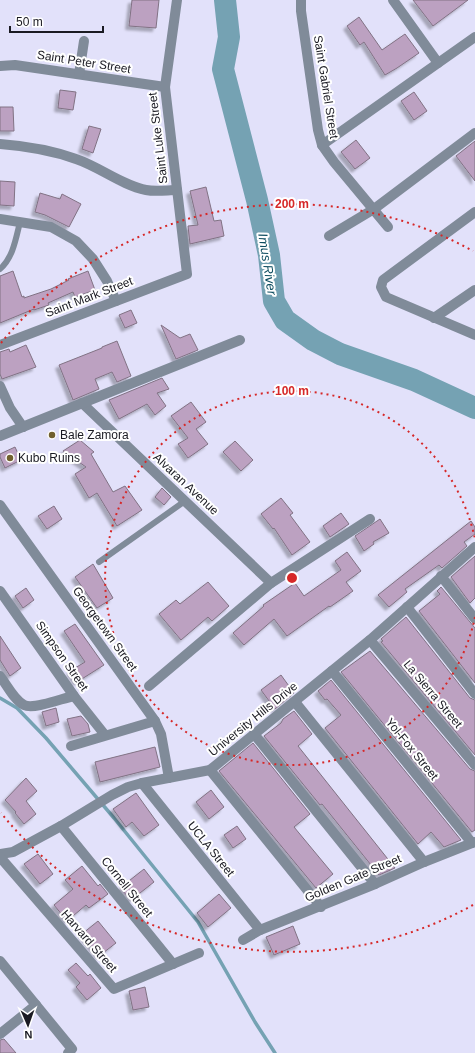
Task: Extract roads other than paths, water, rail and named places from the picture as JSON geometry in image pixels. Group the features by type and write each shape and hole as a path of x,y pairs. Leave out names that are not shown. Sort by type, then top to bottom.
{"street":[{"name":"Saint Luke Street","path":"176,0 165,87 187,274"},
{"name":"Saint Gabriel Street","path":"301,0 301,11 316,115 322,145 334,162 374,208 388,228"},
{"path":"393,0 438,63"},
{"path":"322,145 475,36"},
{"path":"79,74 84,41"},
{"name":"Saint Peter Street","path":"0,66 15,65 165,87"},
{"path":"329,236 374,208 475,134"},
{"path":"0,144 50,151 77,159 126,183 147,190 177,190"},
{"path":"473,217 383,280 381,287 386,297 475,335"},
{"path":"0,219 51,227 76,242 93,259 107,281 116,301"},
{"name":"Saint Mark Street","path":"0,346 187,274"},
{"path":"434,318 475,290"},
{"path":"0,436 240,340"},
{"path":"0,386 10,408 23,427"},
{"name":"Alvaran Avenue","path":"82,403 272,583"},
{"name":"Georgetown Street","path":"0,505 155,721 161,734 168,778"},
{"path":"149,686 272,583 370,519"},
{"name":"University Hills Drive","path":"2,863 13,852 128,787 210,770 370,640 475,547"},
{"path":"441,576 475,617"},
{"name":"Simpson Street","path":"0,591 74,696 105,735"},
{"path":"407,607 475,694"},
{"name":"La Sierra Street","path":"370,640 475,765"},
{"name":"Yol-Fox Street","path":"332,671 474,843"},
{"path":"0,676 18,701 26,706 34,706 74,696"},
{"path":"295,702 424,862"},
{"path":"71,746 155,721"},
{"path":"254,734 375,884"},
{"path":"210,770 321,907"},
{"name":"UCLA Street","path":"142,783 260,930"},
{"name":"Cornell Street","path":"61,826 173,964"},
{"name":"Golden Gate Street","path":"243,940 260,930 321,907 424,862 474,843"},
{"name":"University Hills Drive","path":"0,854 13,852"},
{"name":"Harvard Street","path":"2,863 114,989 199,953"},
{"path":"0,961 72,1049 68,1053"},
{"path":"0,1034 36,1004"}],"lane":[{"path":"0,269 7,261 10,254 20,222"},
{"path":"99,562 185,501"}],"waterway":[{"name":"Imus River","path":"225,0 229,37 223,69 257,200 269,255 274,301 285,320 313,340 340,354 414,380 475,408"},
{"path":"0,698 17,708 46,738 114,818 198,922 255,1022 275,1053"}],"place":[{"name":"Bale Zamora","path":"52,435"},
{"name":"Kubo Ruins","path":"10,458"}]}
